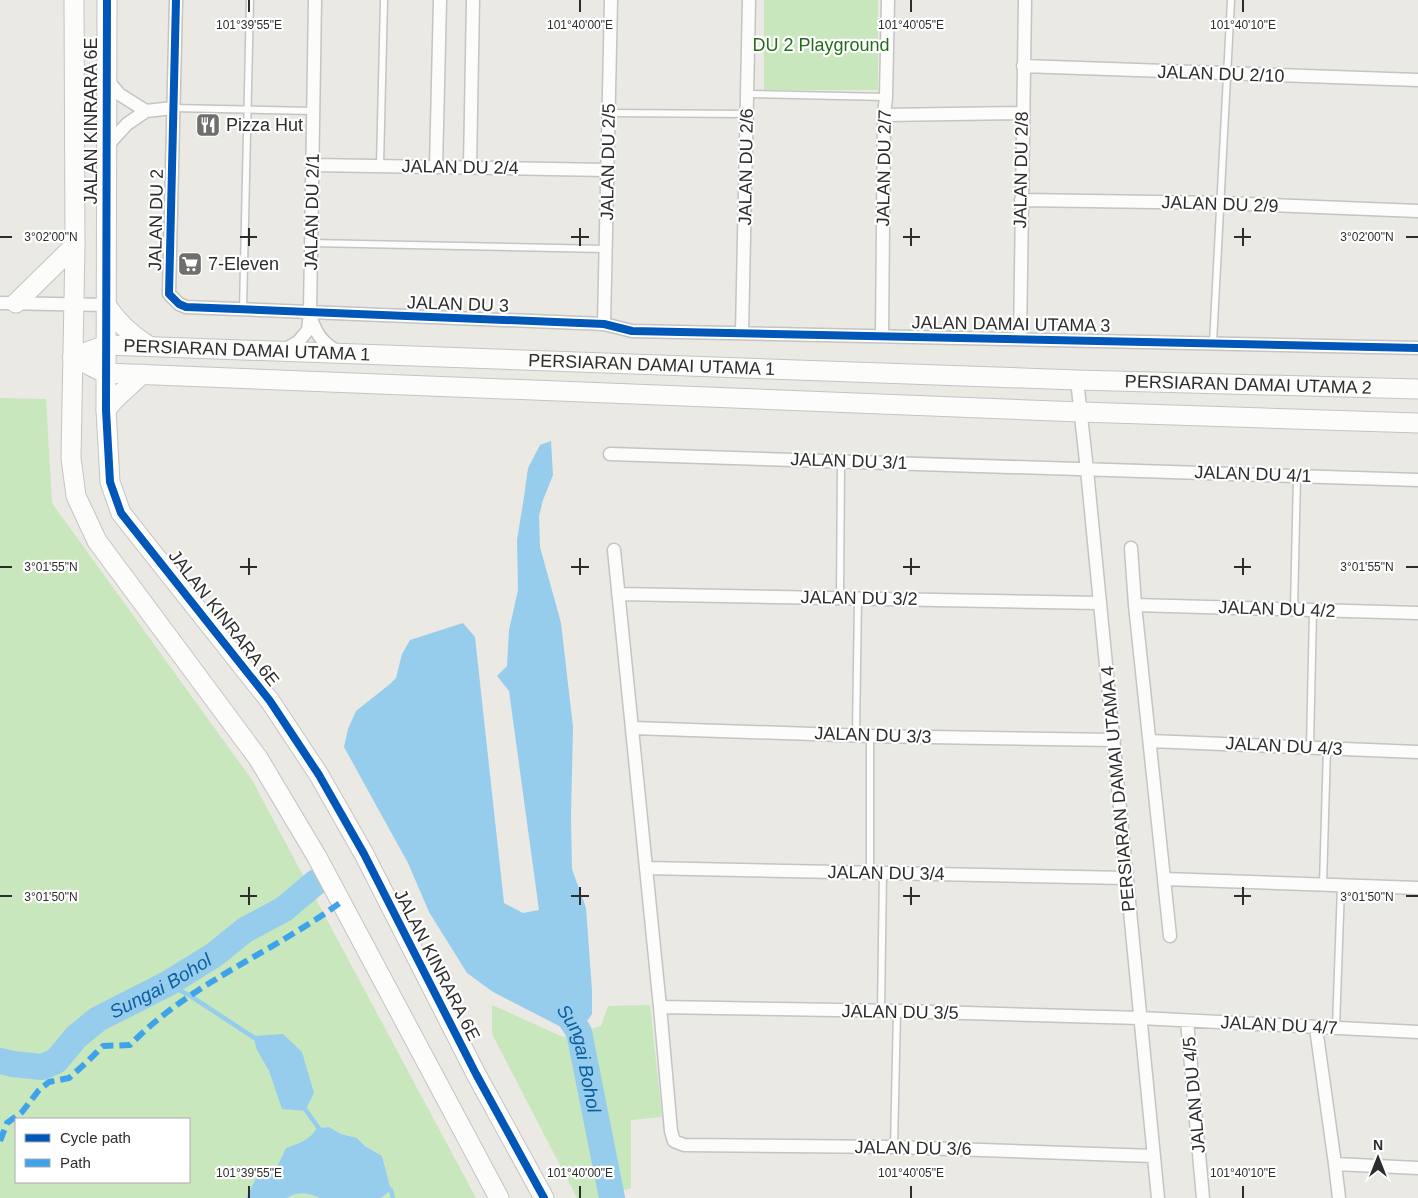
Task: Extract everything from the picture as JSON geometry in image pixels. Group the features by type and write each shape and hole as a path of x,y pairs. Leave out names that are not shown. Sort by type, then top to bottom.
{"street":[{"name":"JALAN KINRARA 6E","path":"74,0 75,245 71,458 76,496 97,542 258,758 317,857 499,1198"},
{"name":"JALAN KINRARA 6E","path":"107,0 106,410 110,482 121,513 270,701 319,775 364,854 476,1074 544,1198"},
{"name":"JALAN DU 2","path":"176,0 169,294 186,308 310,313"},
{"name":"JALAN DU 2/1","path":"283,351 298,342 308,330 310,313 315,0"},
{"path":"436,167 440,0"},
{"path":"470,168 473,0"},
{"name":"JALAN DU 2/5","path":"604,324 611,0"},
{"name":"JALAN DU 2/6","path":"742,333 749,0"},
{"name":"JALAN DU 2/7","path":"882,336 884,115 888,0"},
{"name":"JALAN DU 2/8","path":"1020,339 1025,0"},
{"name":"JALAN DU 2/10","path":"1023,66 1418,80"},
{"path":"106,78 119,94 146,111"},
{"path":"106,147 128,124 146,111 173,108"},
{"path":"884,115 1022,113"},
{"name":"JALAN DU 2/4","path":"312,165 608,170"},
{"name":"JALAN DU 2/9","path":"1021,200 1222,203 1418,211"},
{"path":"8,303 75,245"},
{"path":"8,303 106,305 118,322 132,336 149,346"},
{"path":"310,313 320,338 326,344 342,353"},
{"name":"JALAN DU 3","path":"310,313 604,324"},
{"name":"JALAN DAMAI UTAMA 3","path":"604,324 632,330 1418,348"},
{"name":"PERSIARAN DAMAI UTAMA 1","path":"73,357 106,344 1077,380"},
{"name":"PERSIARAN DAMAI UTAMA 1","path":"73,357 105,372 1081,412"},
{"path":"106,410 142,374"},
{"name":"PERSIARAN DAMAI UTAMA 2","path":"1077,380 1418,389"},
{"name":"PERSIARAN DAMAI UTAMA 4","path":"1077,380 1158,1198"},
{"name":"PERSIARAN DAMAI UTAMA 2","path":"1081,412 1418,423"},
{"name":"JALAN DU 3/1","path":"610,454 1087,470"},
{"name":"JALAN DU 4/1","path":"1087,470 1418,480"},
{"path":"1131,548 1135,605 1170,936"},
{"path":"614,550 660,1007"},
{"name":"JALAN DU 3/2","path":"618,594 1100,603"},
{"name":"JALAN DU 4/2","path":"1135,605 1418,612"},
{"name":"JALAN DU 3/3","path":"632,728 856,734 870,736 1114,740"},
{"name":"JALAN DU 4/3","path":"1150,741 1418,752"},
{"name":"JALAN DU 3/4","path":"646,868 1126,878"},
{"path":"1165,879 1418,888"},
{"name":"JALAN DU 3/5","path":"660,1007 1140,1018"},
{"name":"JALAN DU 3/6","path":"660,1007 671,1130 674,1141 684,1145 894,1147 1153,1156"},
{"name":"JALAN DU 4/7","path":"1140,1018 1418,1032"},
{"name":"JALAN DU 4/5","path":"1187,1021 1203,1198"},
{"path":"1316,1028 1339,1198"},
{"path":"1335,1164 1418,1168"}],"lane":[{"path":"243,310 250,0"},
{"path":"380,165 384,0"},
{"path":"1213,343 1222,203 1226,74 1231,0"},
{"path":"747,94 886,97"},
{"path":"173,108 313,112"},
{"path":"609,113 747,114"},
{"path":"311,243 606,249"},
{"path":"840,598 841,461"},
{"path":"1294,609 1297,476"},
{"path":"856,734 858,598"},
{"path":"1310,747 1313,610"},
{"path":"870,736 881,1011"},
{"path":"1323,885 1327,748"},
{"path":"1336,1028 1341,886"},
{"path":"894,1147 897,1011"}],"green space":[{"name":"DU 2 Playground","path":"764,0 878,0 878,90 764,90"},
{"path":"0,398 46,399 52,503 252,780 476,1198 381,1198 391,1190 382,1156 365,1146 357,1138 341,1134 329,1127 317,1128 308,1138 286,1148 278,1165 259,1172 246,1198 0,1198","holes":["257,1050 314,1093 269,1071"]},
{"path":"492,1005 563,1037 601,1026 608,1006 650,1005 662,1117 631,1120 631,1188 597,1198 577,1198 492,1034"},
{"path":"298,1193 313,1195 320,1198 287,1198"}],"water":[{"path":"551,441 553,475 539,516 540,547 561,623 573,727 572,869 586,908 592,990 592,1014 579,1032 565,1029 493,992 467,973 429,912 408,863 344,747 348,729 356,711 396,678 402,654 410,640 463,623 475,637 504,903 523,913 539,910 509,691 497,676 507,666 509,630 518,590 517,540 528,468 540,445"},
{"path":"283,1034 302,1052 314,1093 305,1111 282,1109 269,1071 257,1050 253,1036"},
{"path":"329,1127 341,1134 357,1138 365,1146 382,1156 391,1190 381,1198 320,1198 312,1195 295,1194 287,1198 246,1198 259,1172 278,1165 286,1148 308,1138 317,1128"}],"waterway":[{"name":"Sungai Bohol","path":"0,1061 42,1067 56,1061 76,1037 98,1019 167,984 214,955 245,930 284,909 316,882"},
{"path":"167,984 189,995 256,1039"},
{"name":"Sungai Bohol","path":"560,1003 579,1032 612,1198"},
{"path":"303,1106 320,1130"},
{"path":"387,1187 391,1190 393,1198"}],"marked path":[{"path":"0,1141 7,1123 22,1112 39,1090 49,1082 69,1078 103,1046 130,1045 153,1023 205,986 315,920 341,902"}],"cycle path":[{"path":"107,0 106,410 110,482 121,513 270,701 319,775 364,854 476,1074 544,1198"},
{"path":"176,0 169,294 179,304 186,307 604,324 632,331 1418,348"}],"place":[{"name":"Pizza Hut","path":"208,125"},
{"name":"7-Eleven","path":"190,264"}]}
